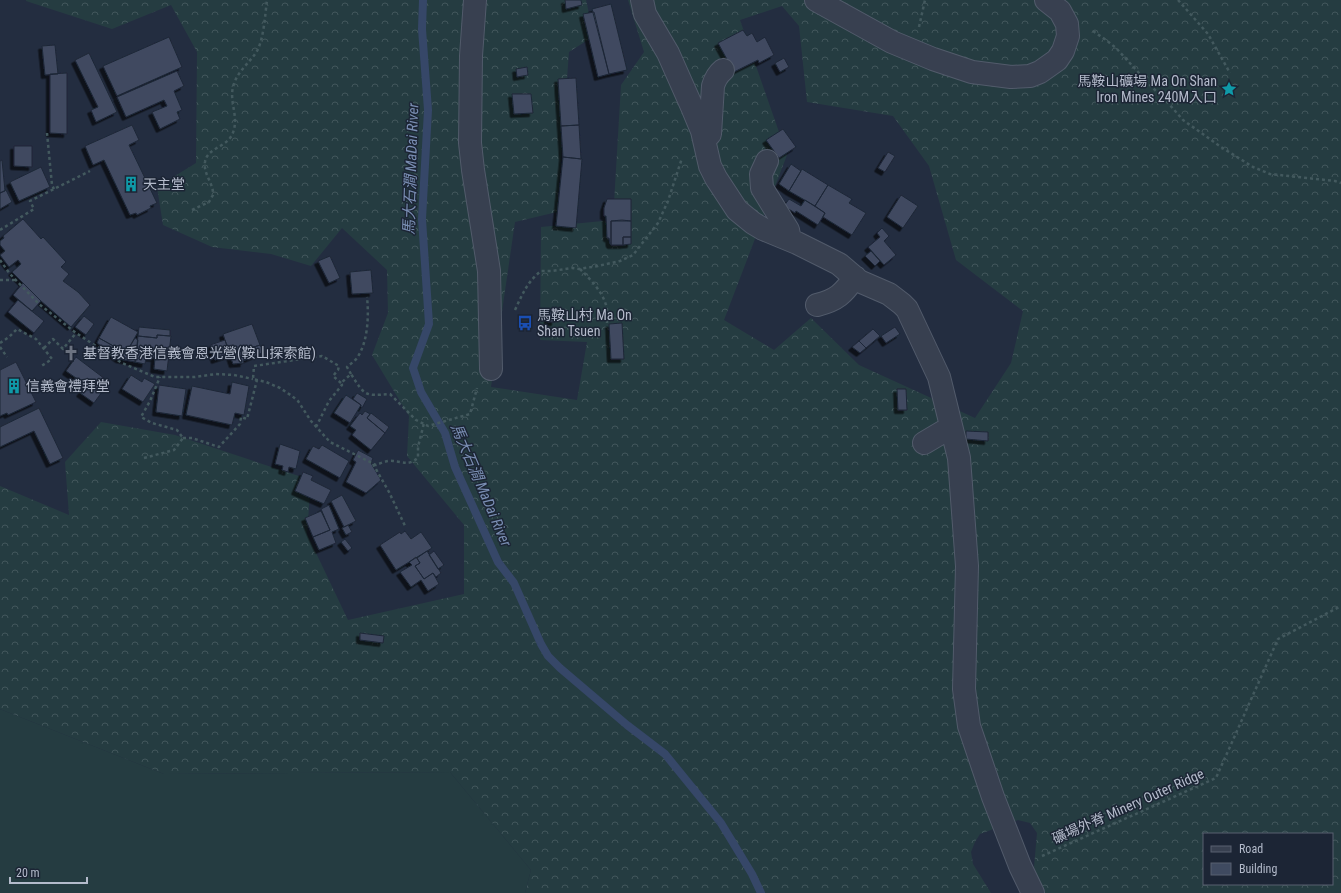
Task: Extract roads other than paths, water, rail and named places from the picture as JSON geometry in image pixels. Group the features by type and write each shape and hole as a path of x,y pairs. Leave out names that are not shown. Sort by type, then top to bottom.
{"street":[{"path":"475,0 471,56 470,143 489,271 491,369"},
{"path":"642,0 645,14 668,53 702,131 710,166 737,210 763,229 797,243 839,264 866,284 889,294 902,304 907,309 939,376 959,458 967,566 964,689 968,726 993,797 1020,866 1033,893"},
{"path":"816,0 892,42 933,59 972,72 1011,77 1035,74 1044,70 1057,60 1063,51 1067,42 1067,24 1060,11 1046,0"},
{"path":"704,140 710,134 713,86 718,74 723,70"},
{"path":"767,161 761,174 762,188 788,230 788,239"},
{"path":"818,305 831,301 841,295 855,277"},
{"path":"924,443 951,427"}],"waterway":[{"name":"馬大石澗 MaDai River","path":"423,0 422,29 428,110 422,219 429,324 413,368 421,392 445,433 455,467 498,562 514,583 541,644 548,656 627,725 665,754 721,823 752,874 761,893"}],"place":[{"name":"馬鞍山礦場 Ma On Shan Iron Mines 240M入口","path":"1229,89"},
{"name":"天主堂","path":"131,184"},
{"name":"馬鞍山村 Ma On Shan Tsuen","path":"525,323"},
{"name":"基督教香港信義會恩光營(鞍山探索館)","path":"71,353"},
{"name":"信義會禮拜堂","path":"14,386"}]}
